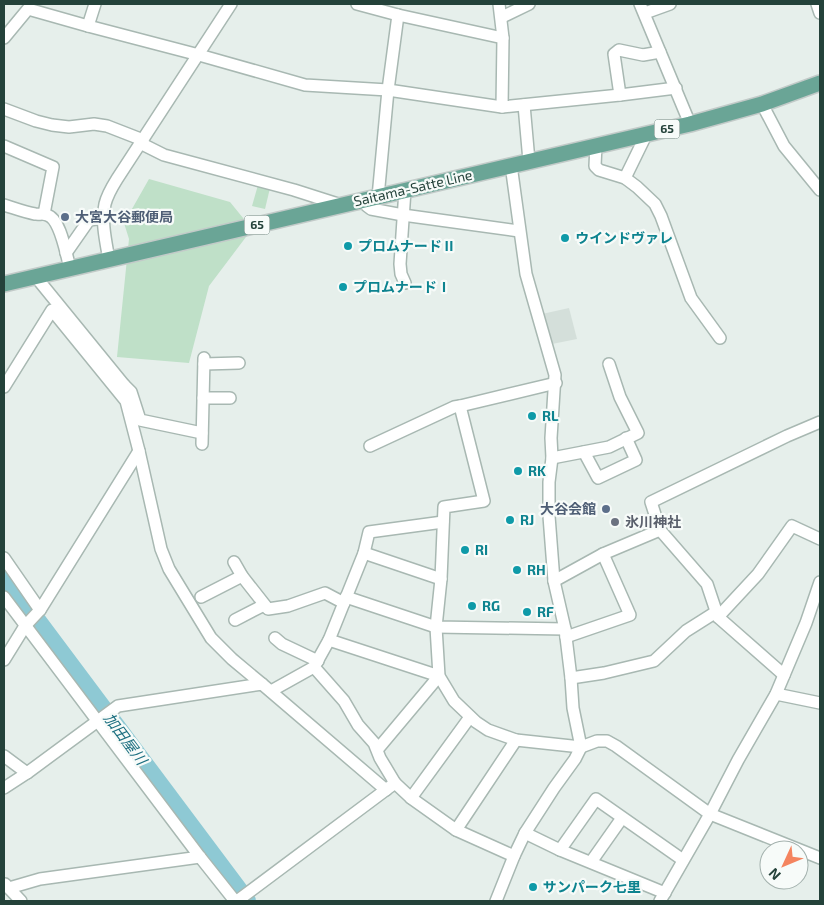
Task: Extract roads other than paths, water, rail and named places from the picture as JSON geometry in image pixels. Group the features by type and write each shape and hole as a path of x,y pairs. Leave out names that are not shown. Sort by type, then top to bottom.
{"main road":[{"name":"Saitama-Satte Line","path":"4,284 690,124 762,104 820,83"}],"street":[{"path":"88,26 95,4"},
{"path":"109,260 104,234 104,218 105,204 109,193 231,4"},
{"path":"361,4 398,15 504,38"},
{"path":"499,4 504,38 502,106"},
{"path":"502,17 529,4"},
{"path":"670,4 643,8 690,124"},
{"path":"817,4 820,13"},
{"path":"4,38 28,9 305,85 388,90 502,106 676,88"},
{"path":"398,15 372,199 367,206 371,209 403,216 519,231"},
{"path":"620,95 614,54 619,50 643,55 660,52"},
{"path":"762,104 784,146 819,185"},
{"path":"524,105 529,161"},
{"path":"5,112 52,125 94,124 107,126 142,142 164,155 342,205"},
{"path":"625,178 647,133"},
{"path":"4,146 53,167 44,214"},
{"path":"596,146 595,166 599,170 625,178 655,204 691,298 720,338"},
{"path":"498,901 514,856 526,833 554,788 576,759 581,747 573,708 566,633 554,582 549,516 549,482 552,458 551,438 556,375 526,274 511,165"},
{"path":"405,190 400,264 401,274 405,283"},
{"path":"4,205 49,215 61,234 70,268"},
{"path":"66,253 89,220 104,218"},
{"path":"36,277 121,388 139,451 161,549 169,569 211,638 232,659 390,787 411,798 456,830 514,856"},
{"path":"4,387 52,310 121,388 131,392 140,420 202,439 204,361 239,363"},
{"path":"552,458 609,447 638,433 620,397 609,364"},
{"path":"370,446 454,407 556,383"},
{"path":"203,398 230,398"},
{"path":"460,406 484,501 444,507 441,579 436,627 438,676 454,701 470,717 488,730 516,740 581,747 597,741 607,741 710,814 820,858"},
{"path":"784,674 717,615 707,584 660,530 651,502 820,422"},
{"path":"584,452 598,478 636,460 626,438"},
{"path":"4,660 25,626 40,610 139,451"},
{"path":"4,788 118,706 267,688 316,664 329,640 364,553 369,532 444,522"},
{"path":"571,678 604,673 654,661 686,632 717,615 758,574 792,526 820,539"},
{"path":"554,582 603,554 660,530"},
{"path":"364,553 441,579"},
{"path":"234,562 242,576 268,609 288,606 325,593 436,627 566,633 630,615 603,554"},
{"path":"4,558 40,610"},
{"path":"201,597 242,576"},
{"path":"526,833 662,897 776,694 806,623 820,582"},
{"path":"4,598 25,626 103,716 200,857 240,899 390,787"},
{"path":"235,620 264,605"},
{"path":"275,638 316,664 344,701 358,725 374,743 390,787"},
{"path":"329,640 438,676"},
{"path":"377,750 438,676"},
{"path":"776,694 820,703"},
{"path":"411,798 470,717"},
{"path":"456,830 516,740"},
{"path":"4,756 27,773"},
{"path":"560,850 596,799 683,860"},
{"path":"591,862 622,818"},
{"path":"6,886 40,879 200,857"},
{"path":"6,886 21,901"}],"waterway":[{"name":"加田屋川","path":"4,576 247,901"}],"place":[{"name":"大宮大谷郵便局","path":"65,217"},
{"name":"ウインドヴァレ","path":"565,238"},
{"name":"プロムナードⅡ","path":"348,246"},
{"name":"プロムナードⅠ","path":"343,287"},
{"name":"RL","path":"532,416"},
{"name":"RK","path":"518,471"},
{"name":"大谷会館","path":"606,509"},
{"name":"RJ","path":"510,520"},
{"name":"氷川神社","path":"615,522"},
{"name":"RI","path":"465,550"},
{"name":"RH","path":"517,570"},
{"name":"RG","path":"472,606"},
{"name":"RF","path":"527,612"},
{"name":"サンパーク七里","path":"533,887"}]}
